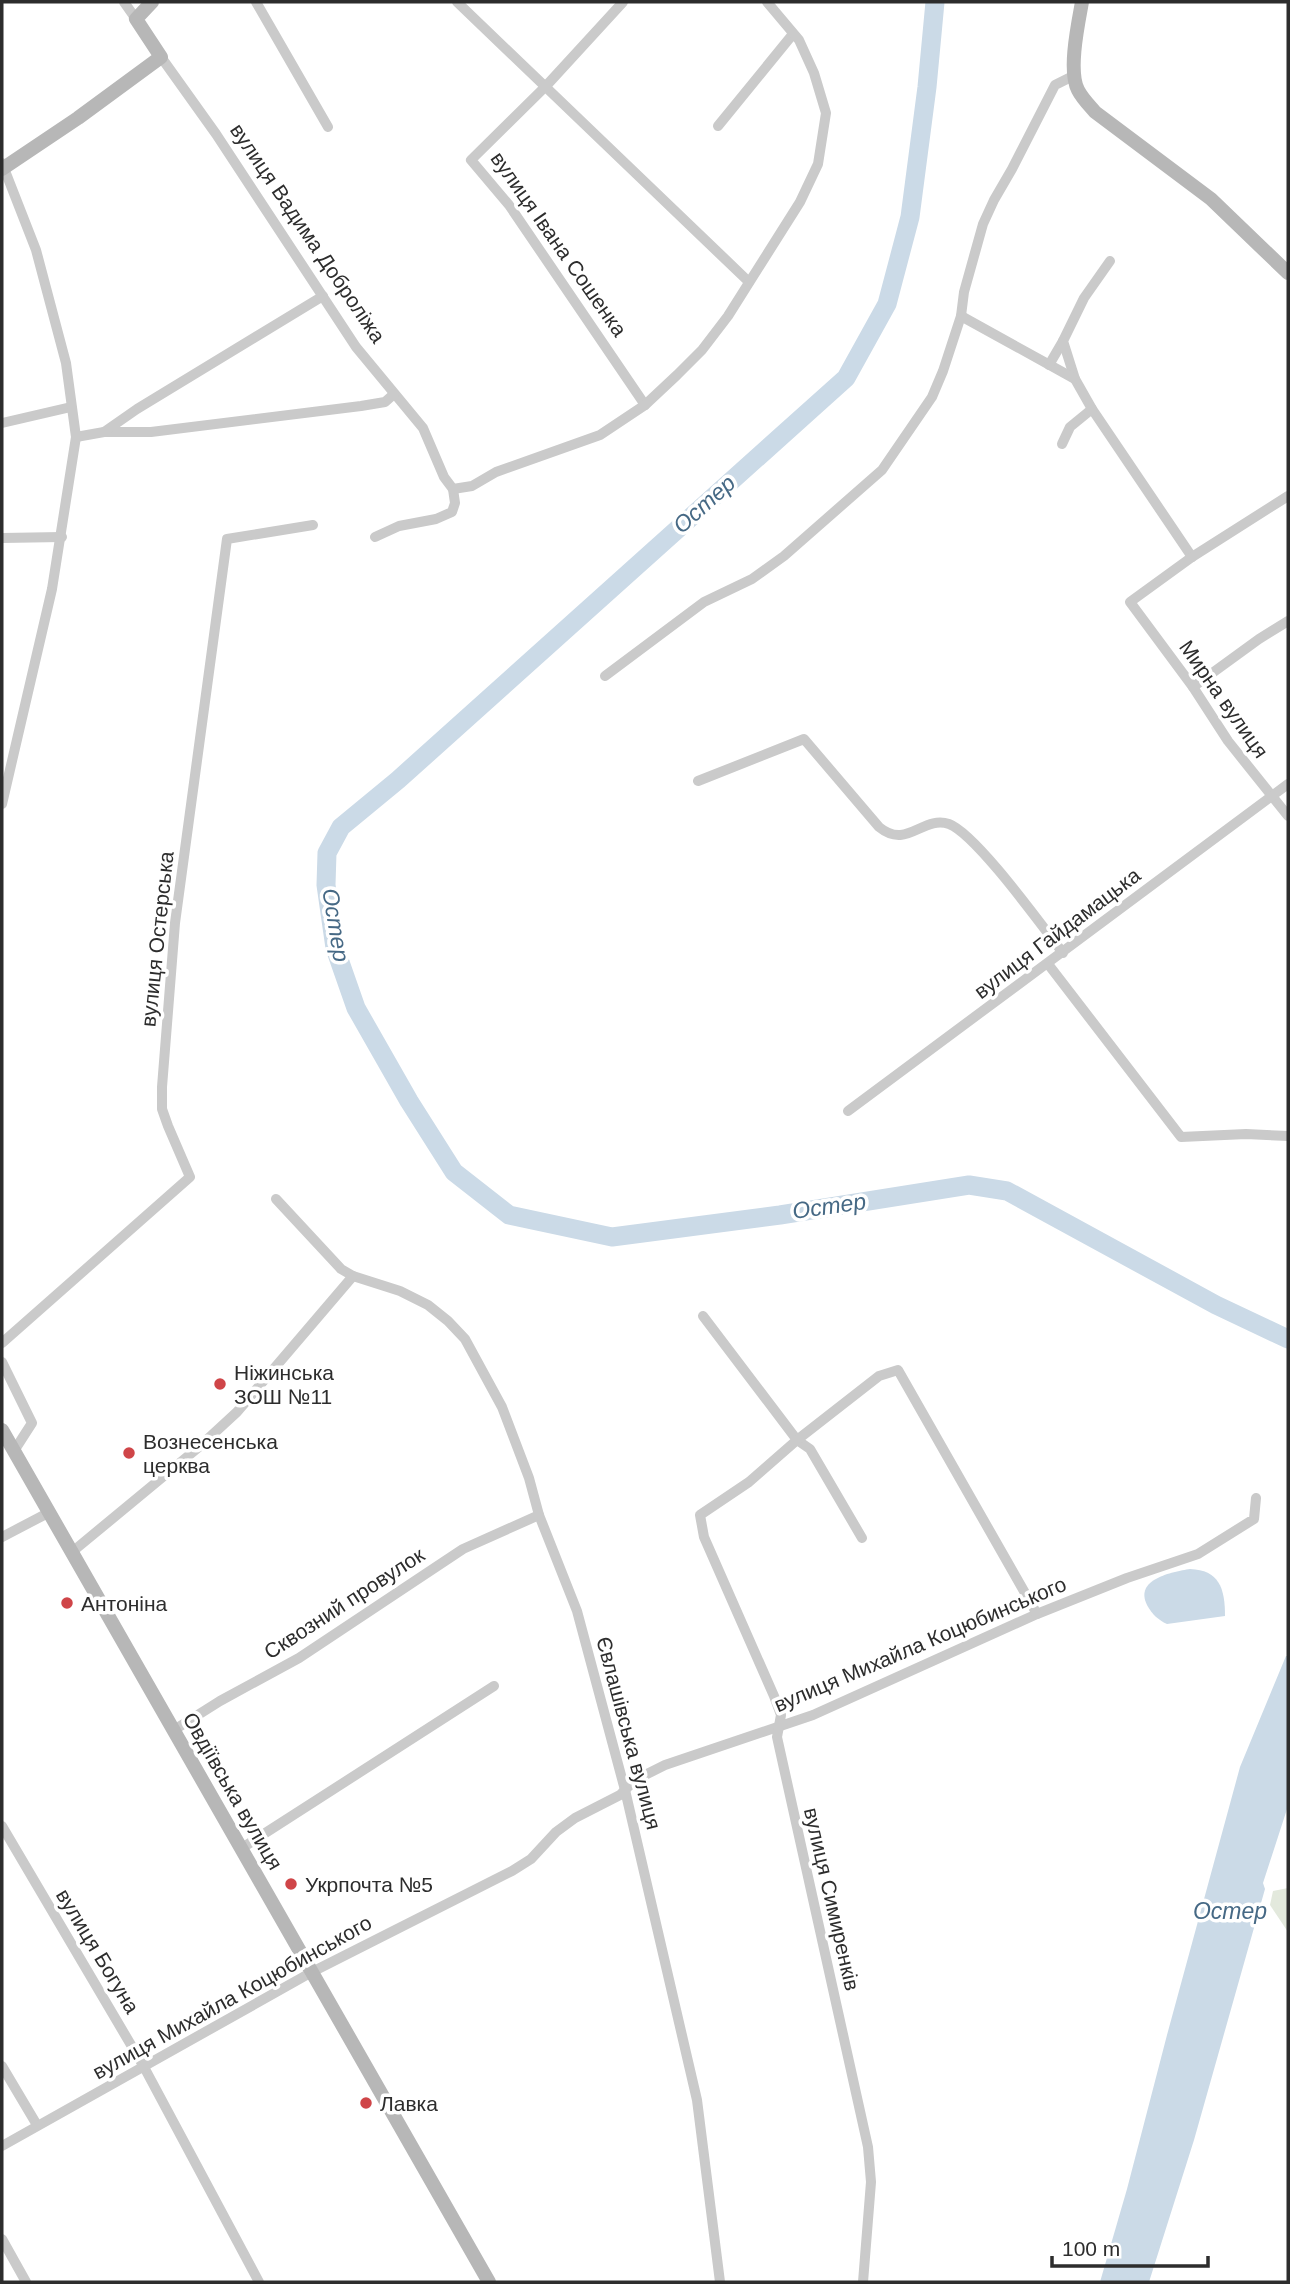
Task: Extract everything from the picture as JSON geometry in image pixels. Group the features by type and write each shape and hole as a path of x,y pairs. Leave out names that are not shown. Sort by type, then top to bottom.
{"main road":[{"path":"136,19 152,2"},
{"path":"1082,2 1073,76 1077,89 1095,112 1211,199 1288,273"},
{"name":"вулиця Вадима Доброліжа","path":"136,19 161,57"},
{"path":"3,167 161,57"},
{"name":"Овдіївська вулиця","path":"2,1430 489,2282"}],"street":[{"name":"вулиця Вадима Доброліжа","path":"124,2 136,19"},
{"path":"256,2 328,127"},
{"path":"457,2 749,282"},
{"name":"вулиця Івана Сошенка","path":"623,2 546,86 471,160 509,205 645,405"},
{"path":"375,537 399,526 436,519 452,512 456,503 453,489 472,486 496,472 600,435 645,405 702,350 728,316 800,202 818,164 826,113 814,73 799,40 767,2"},
{"path":"718,126 793,34"},
{"name":"вулиця Вадима Доброліжа","path":"161,57 224,145 356,347 423,428 444,477 453,489"},
{"path":"605,676 694,609 752,579 784,556 882,470 932,397 961,316 964,292 983,224 993,200 1055,85 1073,76"},
{"path":"2,804 62,537 76,437 66,363 36,250 3,167"},
{"path":"1049,365 1084,298 1110,261"},
{"path":"104,432 137,409 323,296"},
{"path":"961,316 1075,379"},
{"path":"1063,341 1075,379 1192,556 1288,496"},
{"path":"76,437 104,432 151,432 385,402 394,394"},
{"path":"2,423 71,407"},
{"path":"1062,444 1070,427 1093,409"},
{"name":"вулиця Остерська","path":"2,1343 190,1177 162,1109 162,1087 175,923 227,539 313,525"},
{"path":"2,538 62,537"},
{"name":"Мирна вулиця","path":"1192,556 1130,602 1193,687 1228,741 1288,816"},
{"path":"1193,687 1288,621"},
{"path":"698,781 804,739 879,827 889,835 905,835 939,822 952,825 979,848 1063,953"},
{"name":"вулиця Гайдамацька","path":"848,1111 1288,785"},
{"path":"1048,964 1181,1137 1246,1134 1288,1136"},
{"name":"Євлашівська вулиця","path":"276,1199 341,1269 353,1276 400,1291 428,1305 448,1321 466,1339 502,1407 529,1478 539,1515 577,1611 625,1790 697,2100 720,2282"},
{"path":"72,1552 199,1447 237,1412 353,1276"},
{"path":"703,1316 797,1440 810,1449 862,1538"},
{"path":"2,1362 32,1423 14,1451"},
{"path":"797,1440 879,1376 898,1370 1037,1615"},
{"name":"вулиця Симиренків","path":"797,1440 749,1482 700,1515 704,1538 780,1715 776,1737 868,2147 871,2182 863,2282"},
{"name":"вулиця Михайла Коцюбинського","path":"2,2146 312,1972 512,1871 531,1859 556,1832 625,1790 635,1780 665,1765 813,1715 1037,1615 1127,1578 1198,1554 1254,1519 1256,1497"},
{"path":"2,1537 48,1513"},
{"name":"Сквозний провулок","path":"174,1730 220,1701 299,1658 463,1549 539,1515"},
{"path":"242,1848 494,1686"},
{"name":"вулиця Богуна","path":"2,1826 144,2067 259,2282"},
{"path":"2,2066 37,2126"},
{"path":"2,2239 26,2282"}],"shaded area":[{"path":"1288,1888 1288,1932 1270,1905 1273,1891"}],"water":[{"path":"1190,1569 1208,1573 1218,1582 1224,1597 1225,1616 1167,1624 1158,1619 1147,1605 1144,1596 1146,1589 1157,1578"},
{"name":"Остер","path":"1286,1656 1288,1806 1263,1883 1265,1889 1194,2140 1149,2282 1100,2282 1240,1767"}],"waterway":[{"name":"Остер","path":"935,2 910,217 887,304 846,378 398,780 341,827 327,853 326,885 335,948 356,1008 409,1101 454,1172 509,1215 612,1237 780,1215 969,1185 1007,1191 1216,1305 1288,1339"}],"place":[{"name":"Ніжинська ЗОШ №11","path":"220,1384"},
{"name":"Вознесенська церква","path":"129,1453"},
{"name":"Антоніна","path":"67,1603"},
{"name":"Укрпочта №5","path":"291,1884"},
{"name":"Лавка","path":"366,2103"}]}
